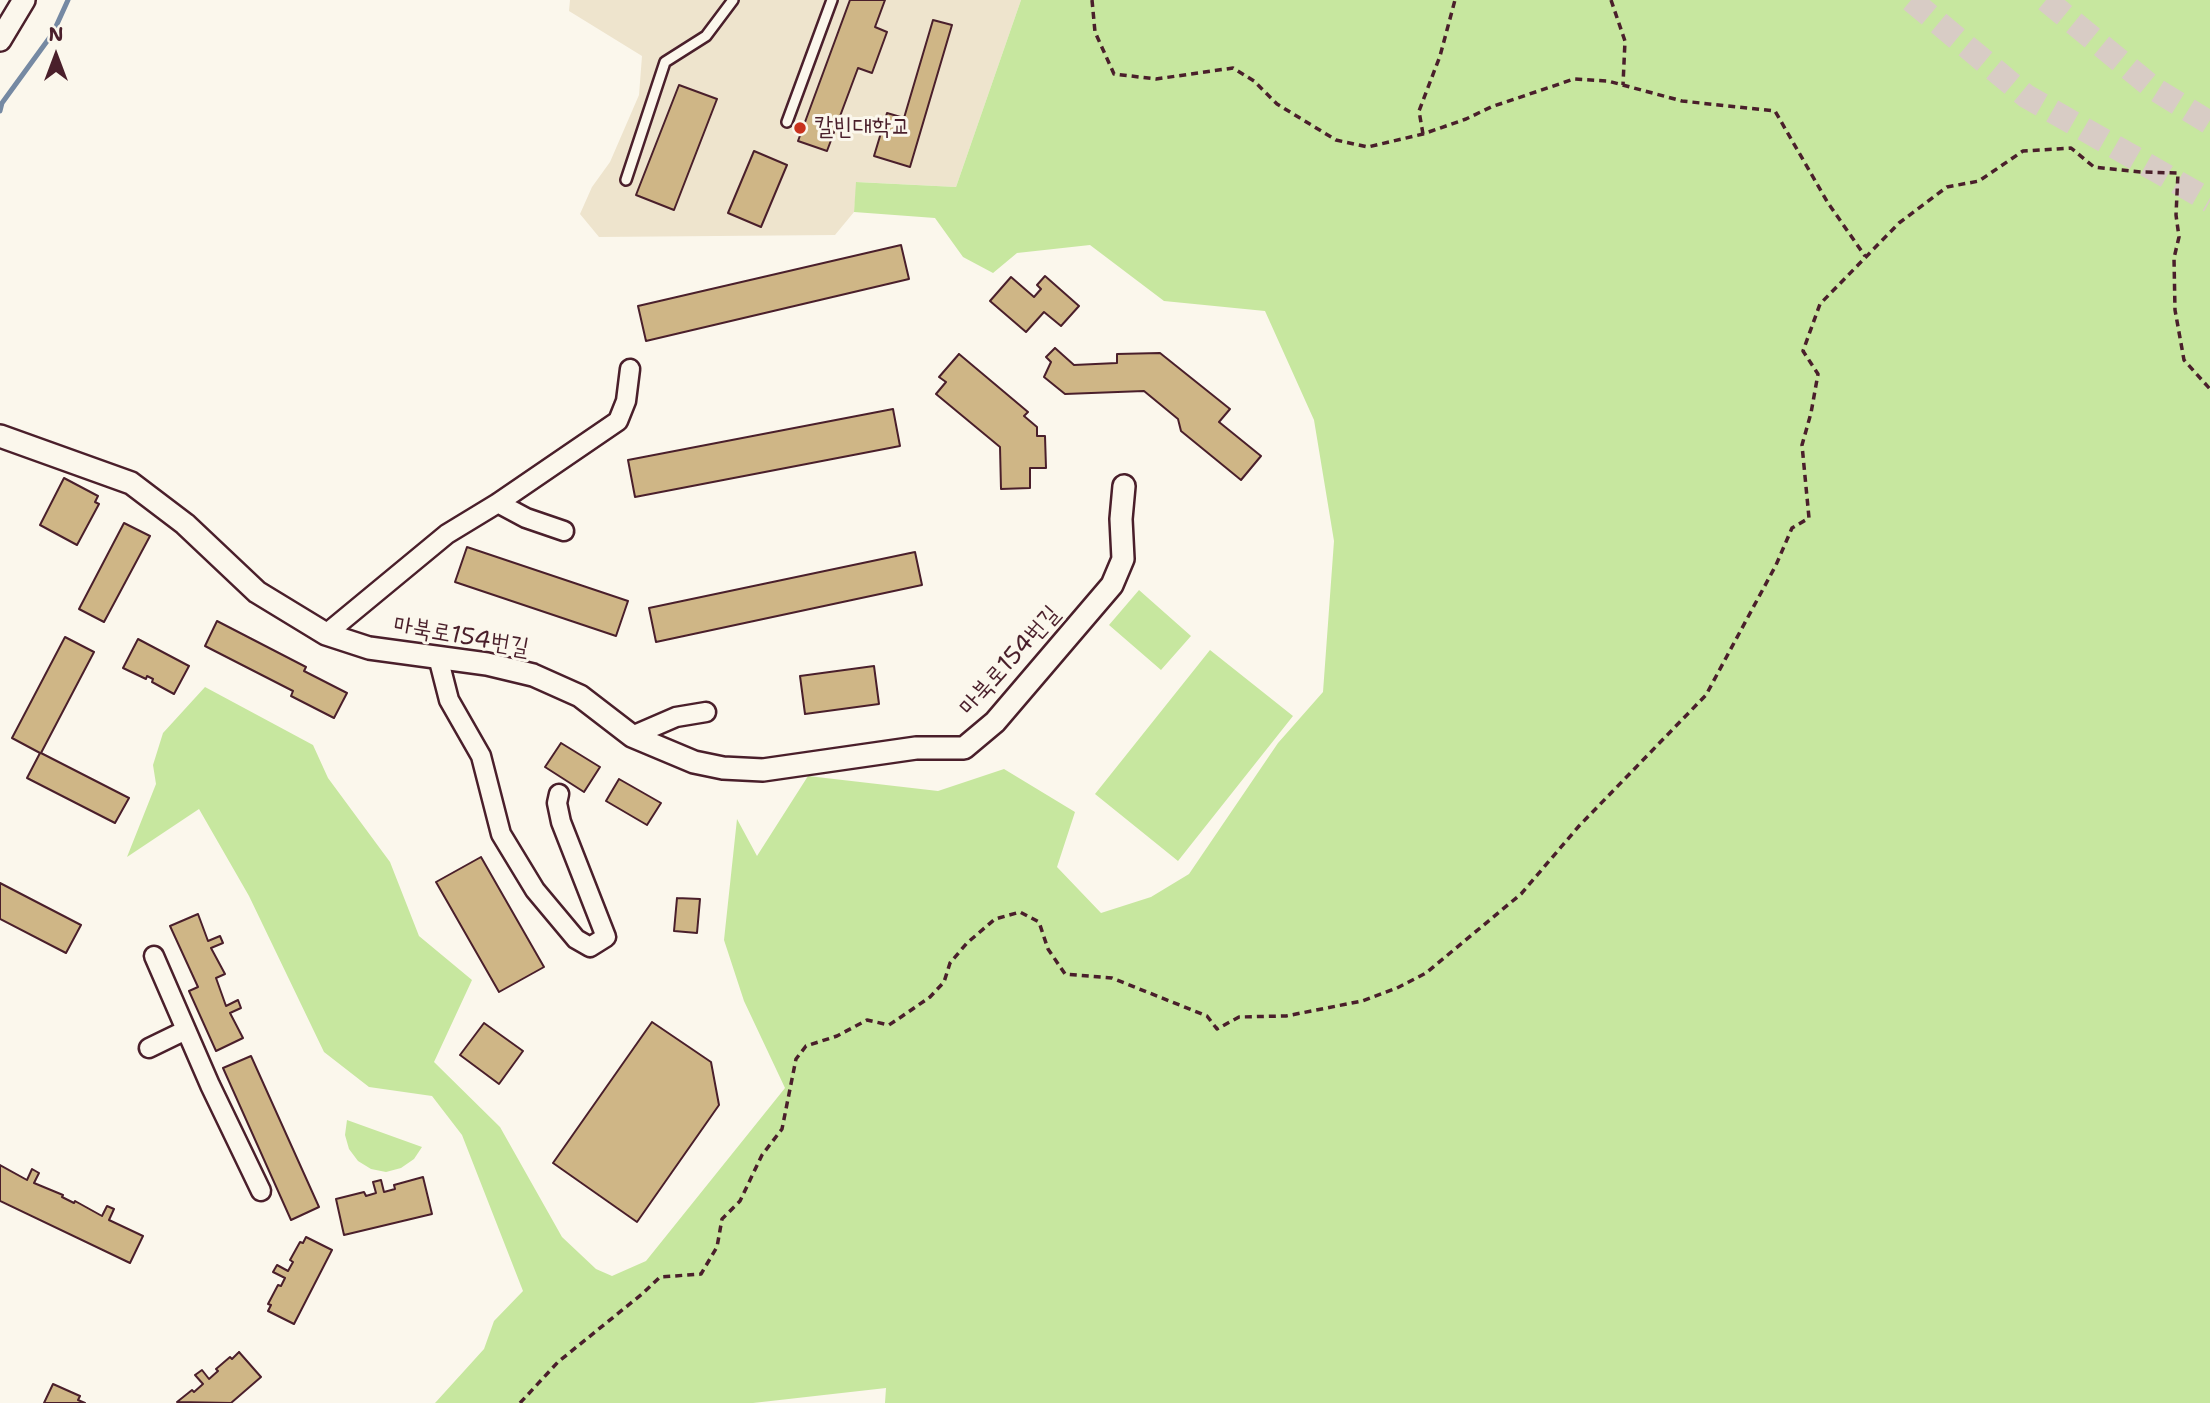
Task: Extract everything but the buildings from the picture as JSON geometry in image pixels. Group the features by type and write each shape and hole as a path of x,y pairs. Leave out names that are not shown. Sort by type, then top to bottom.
{"street":[{"path":"0,40 24,0"},
{"path":"326,634 447,534 498,503 618,421 626,401 630,369"},
{"name":"마북로154번길","path":"0,436 131,483 186,524 257,592 326,634 369,648 487,664 533,675 580,696 632,736 694,762 723,768 763,770 916,748 964,748 995,722 1112,585 1123,559 1121,519 1124,486"},
{"path":"498,503 526,518 564,531"},
{"path":"438,657 449,701 481,756 501,834 535,890 576,939 590,947 606,937 561,822 556,803 559,794"},
{"path":"632,736 676,717 706,712"},
{"path":"154,956 261,1191"},
{"path":"149,1048 186,1030"}],"lane":[{"path":"626,180 666,62 706,36 733,0"},
{"path":"787,122 832,0"}],"path":[{"path":"1092,0 1095,32 1114,74 1156,79 1233,68 1254,81 1277,104 1336,141 1368,147 1423,134 1574,79 1623,85 1682,101 1775,111 1828,203 1865,256"},
{"path":"1423,134 1419,111 1440,56 1454,0"},
{"path":"1611,0 1625,41 1623,85"},
{"path":"520,1403 558,1362 660,1277 701,1273 717,1247 722,1219 740,1201 762,1155 782,1129 796,1059 806,1046 837,1036 867,1020 889,1025 901,1017 930,997 944,982 950,963 995,919 1020,912 1040,922 1048,949 1065,974 1112,978 1207,1016 1217,1029 1239,1017 1286,1016 1362,1001 1397,988 1426,973 1521,894 1579,826 1706,695 1776,565 1792,528 1809,519 1801,445 1811,413 1818,374 1803,351 1820,304 1899,223 1947,187 1979,181 2023,150 2071,148 2094,167 2178,173 2176,215 2179,237 2174,258 2175,310 2184,360 2210,389"}],"shaded area":[{"name":"칼빈대학교","path":"570,0 1021,0 956,187 857,182 854,212 835,235 599,237 580,214 592,187 610,162 639,95 642,56 569,11"}],"green space":[{"path":"1021,0 2210,0 2210,1403 885,1403 886,1388 753,1403 435,1403 484,1349 494,1321 523,1291 462,1135 432,1096 369,1087 324,1052 249,896 199,809 127,857 156,784 153,765 163,733 205,687 313,745 328,778 390,862 419,936 472,980 434,1062 500,1127 562,1237 596,1269 612,1276 646,1261 785,1088 744,1001 724,940 737,819 757,856 808,776 938,791 1004,769 1075,812 1057,867 1101,913 1151,897 1189,874 1278,743 1323,692 1334,541 1314,420 1265,311 1164,301 1090,245 1017,253 993,273 963,257 935,218 854,212 856,182 956,187"},
{"path":"1139,590 1191,636 1161,670 1109,625"},
{"path":"1210,650 1293,716 1178,861 1095,794"},
{"path":"347,1120 422,1147 414,1159 401,1168 386,1172 371,1169 358,1161 349,1149 345,1135"}],"waterway":[{"path":"0,111 2,103 53,33 68,0"}],"tunnel":[{"path":"1911,0 2026,96 2210,201"},
{"path":"2046,0 2153,88 2210,123"}],"place":[{"name":"칼빈대학교","path":"800,128"}]}
